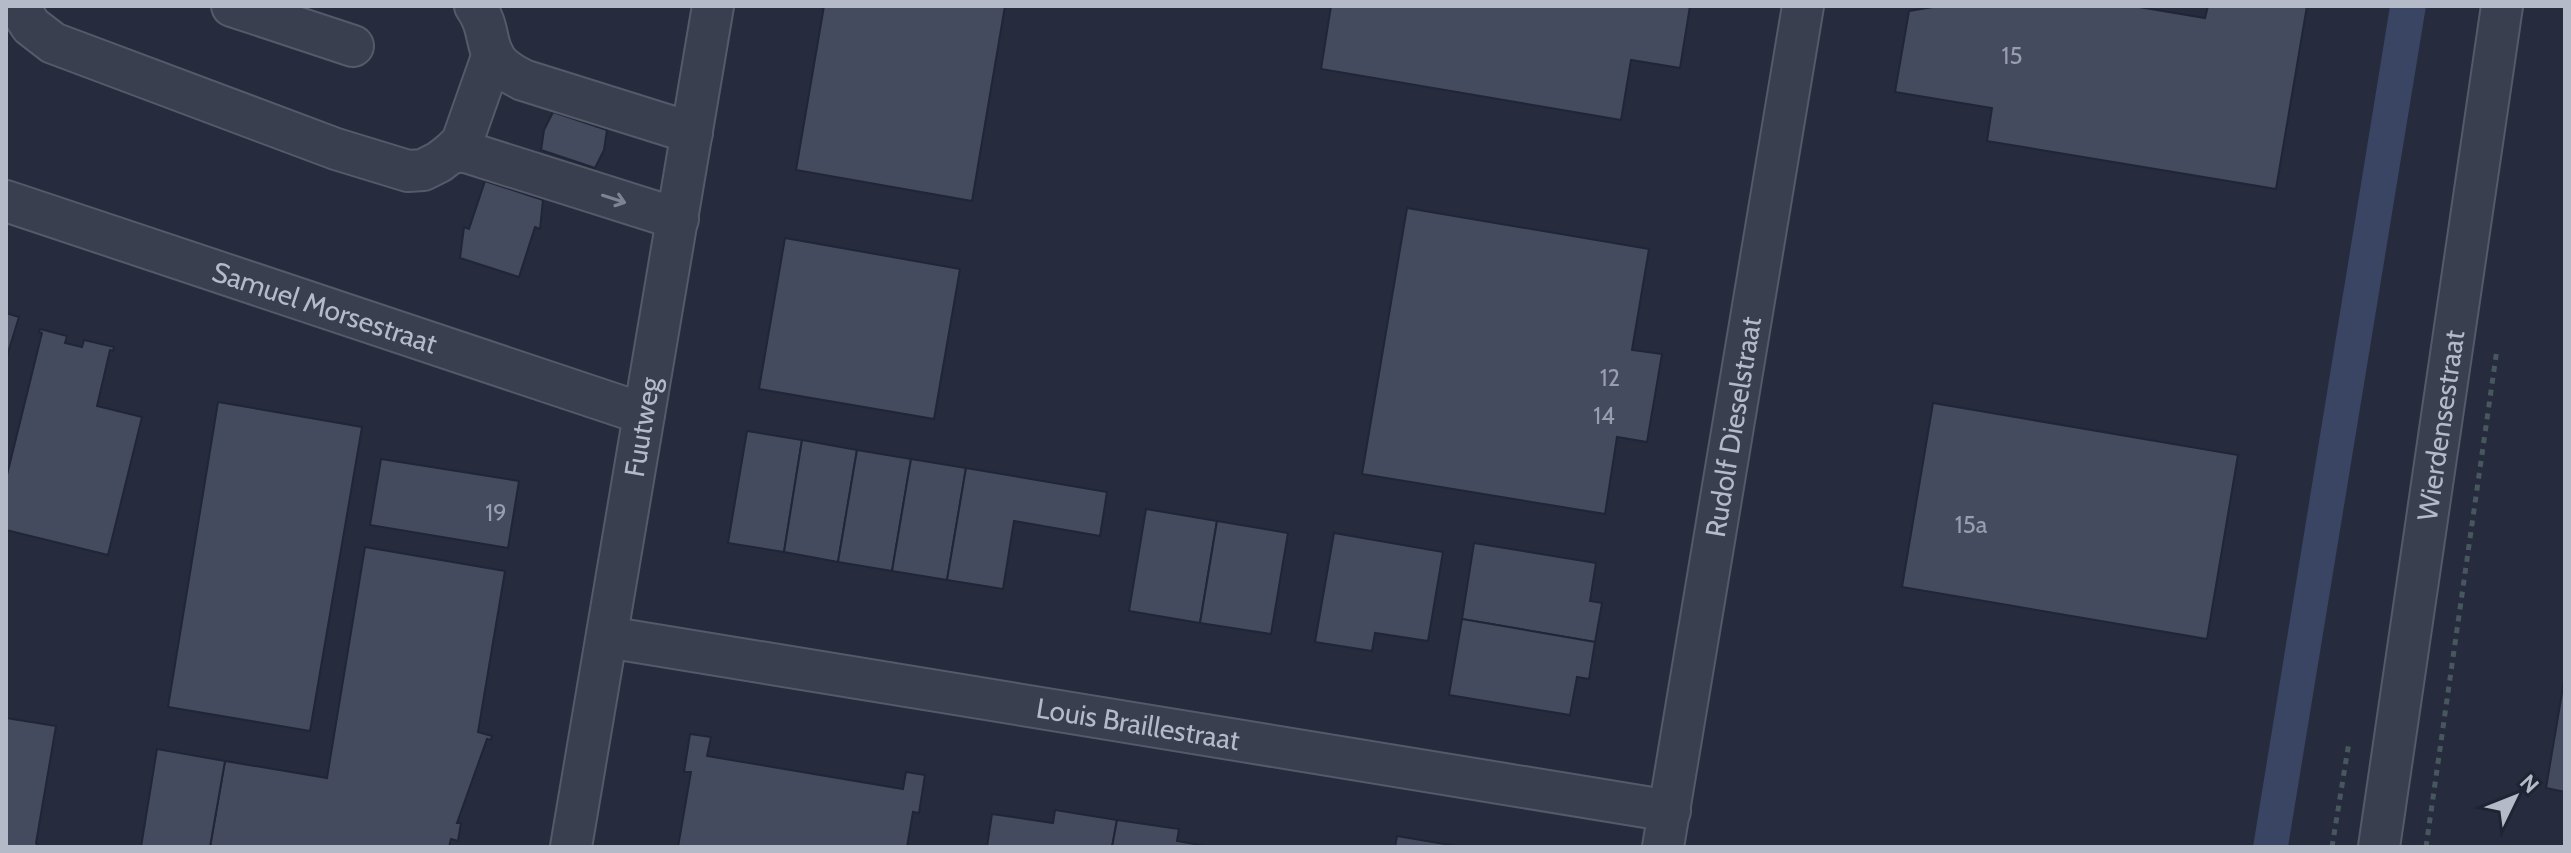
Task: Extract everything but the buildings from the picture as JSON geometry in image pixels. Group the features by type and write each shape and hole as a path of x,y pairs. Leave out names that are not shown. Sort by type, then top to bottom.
{"street":[{"path":"18,6 31,26 53,43 336,149 408,171 423,170 439,162 462,142 493,54"},
{"path":"232,6 353,46"},
{"path":"475,6 483,17 493,54 507,71 529,82 692,133"},
{"name":"Fuutweg","path":"571,847 713,6"},
{"name":"Rudolf Dieselstraat","path":"1666,829 1803,6"},
{"name":"Wierdensestraat","path":"2379,847 2502,6"},
{"path":"452,152 466,152 491,159 678,219"},
{"name":"Samuel Morsestraat","path":"6,201 644,414"},
{"name":"Louis Braillestraat","path":"607,637 1666,829"}],"water":[{"path":"2390,6 2426,6 2288,847 2253,847"}]}
